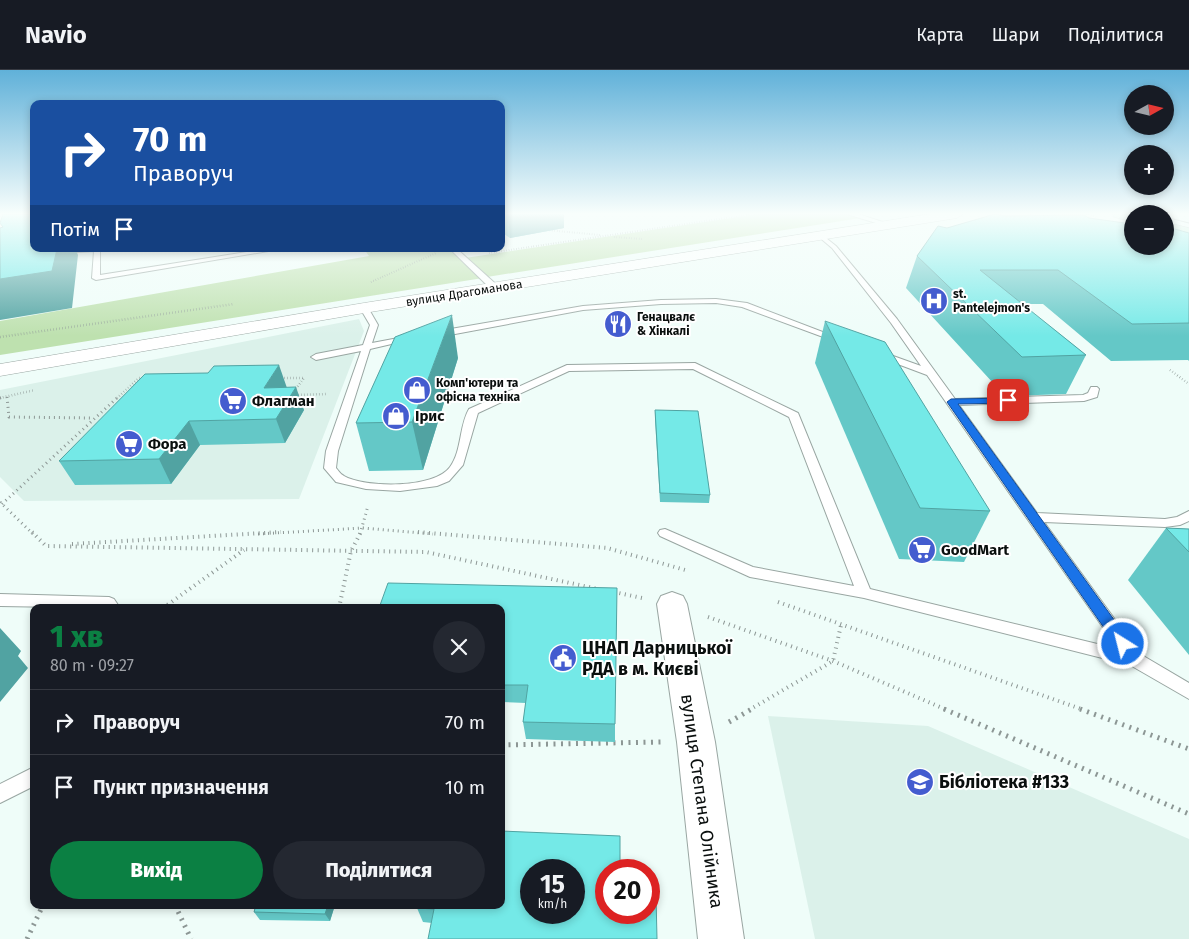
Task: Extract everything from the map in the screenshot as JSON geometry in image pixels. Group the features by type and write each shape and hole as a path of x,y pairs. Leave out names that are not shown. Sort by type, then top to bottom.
{"street":[{"name":"вулиця Драгоманова","path":"0,370 364,308 705,255"},
{"name":"вулиця Степана Олійника","path":"672,604 696,742 721,939"}],"lane":[{"path":"97,255 96,278 242,255"},
{"path":"459,255 495,288"},
{"path":"840,255 894,321 1134,659"},
{"path":"316,357 583,308 661,302 716,301 744,305 847,343"},
{"path":"364,308 374,325 332,451 330,468 338,478 372,486 424,487 444,480 455,469 472,411 567,368 695,366 794,415 864,592"},
{"path":"875,353 931,373"},
{"path":"951,402 1084,398 1093,395 1094,389"},
{"path":"1032,517 1165,522 1180,521 1189,515"},
{"path":"664,533 750,572 864,592 1134,659 1189,692"},
{"path":"0,600 110,604"},
{"path":"0,794 30,778"}],"path":[{"path":"365,285 433,255"},
{"path":"462,257 479,255"},
{"path":"0,337 237,304"},
{"path":"1170,370 1189,384"},
{"path":"133,374 138,378 148,378"},
{"path":"138,378 1,503 46,546 426,552 672,604 833,661 1189,814"},
{"path":"280,378 304,378 292,395 350,394"},
{"path":"7,396 9,417 94,418"},
{"path":"341,604 351,551 363,528 372,486"},
{"path":"46,546 363,528 607,548 698,574"},
{"path":"169,604 244,549"},
{"path":"770,600 842,624 1189,749"},
{"path":"833,661 842,624"},
{"path":"26,939 41,909"},
{"path":"177,909 191,939"}],"shaded area":[{"path":"359,319 364,331 299,499 24,501 0,477 0,390"},
{"name":"Бібліотека #133","path":"768,716 928,726 1189,839 1189,939 815,939"}],"green space":[{"path":"368,255 456,255 483,278 0,355 0,321 369,256"},
{"path":"488,255 629,255 487,277 465,258"}],"building":[{"path":"0,255 56,255 52,271 0,279"},
{"path":"918,255 1189,255 1189,323 1132,324 1058,270 980,270 1086,355 1022,357 917,256"},
{"path":"452,315 412,422 356,423 395,337"},
{"path":"825,321 885,342 990,511 920,508"},
{"path":"279,365 264,388 296,387 276,419 189,421 159,459 59,461 145,374 208,373 214,366"},
{"path":"655,410 698,411 710,495 660,493"},
{"path":"1166,528 1189,529 1189,552"},
{"path":"388,583 617,588 615,724 523,722 528,685 505,685 505,604 380,604"},
{"path":"505,831 620,836 620,859 595,859 595,924 657,924 657,939 428,939 434,909 505,909"},
{"path":"255,909 327,909 325,914 254,912"}],"place":[{"name":"st. Pantelejmon's","path":"934,301"},
{"name":"Генацвалє & Хінкалі","path":"618,324"},
{"name":"Комп'ютери та офісна техніка","path":"417,390"},
{"name":"Флагман","path":"233,401"},
{"name":"Ірис","path":"396,416"},
{"name":"Фора","path":"129,444"},
{"name":"GoodMart","path":"922,550"},
{"name":"ЦНАП Дарницької РДА в м. Києві","path":"563,658"},
{"name":"Бібліотека #133","path":"920,782"}],"route":[{"path":"1008,400 951,402 1123,644"}]}
